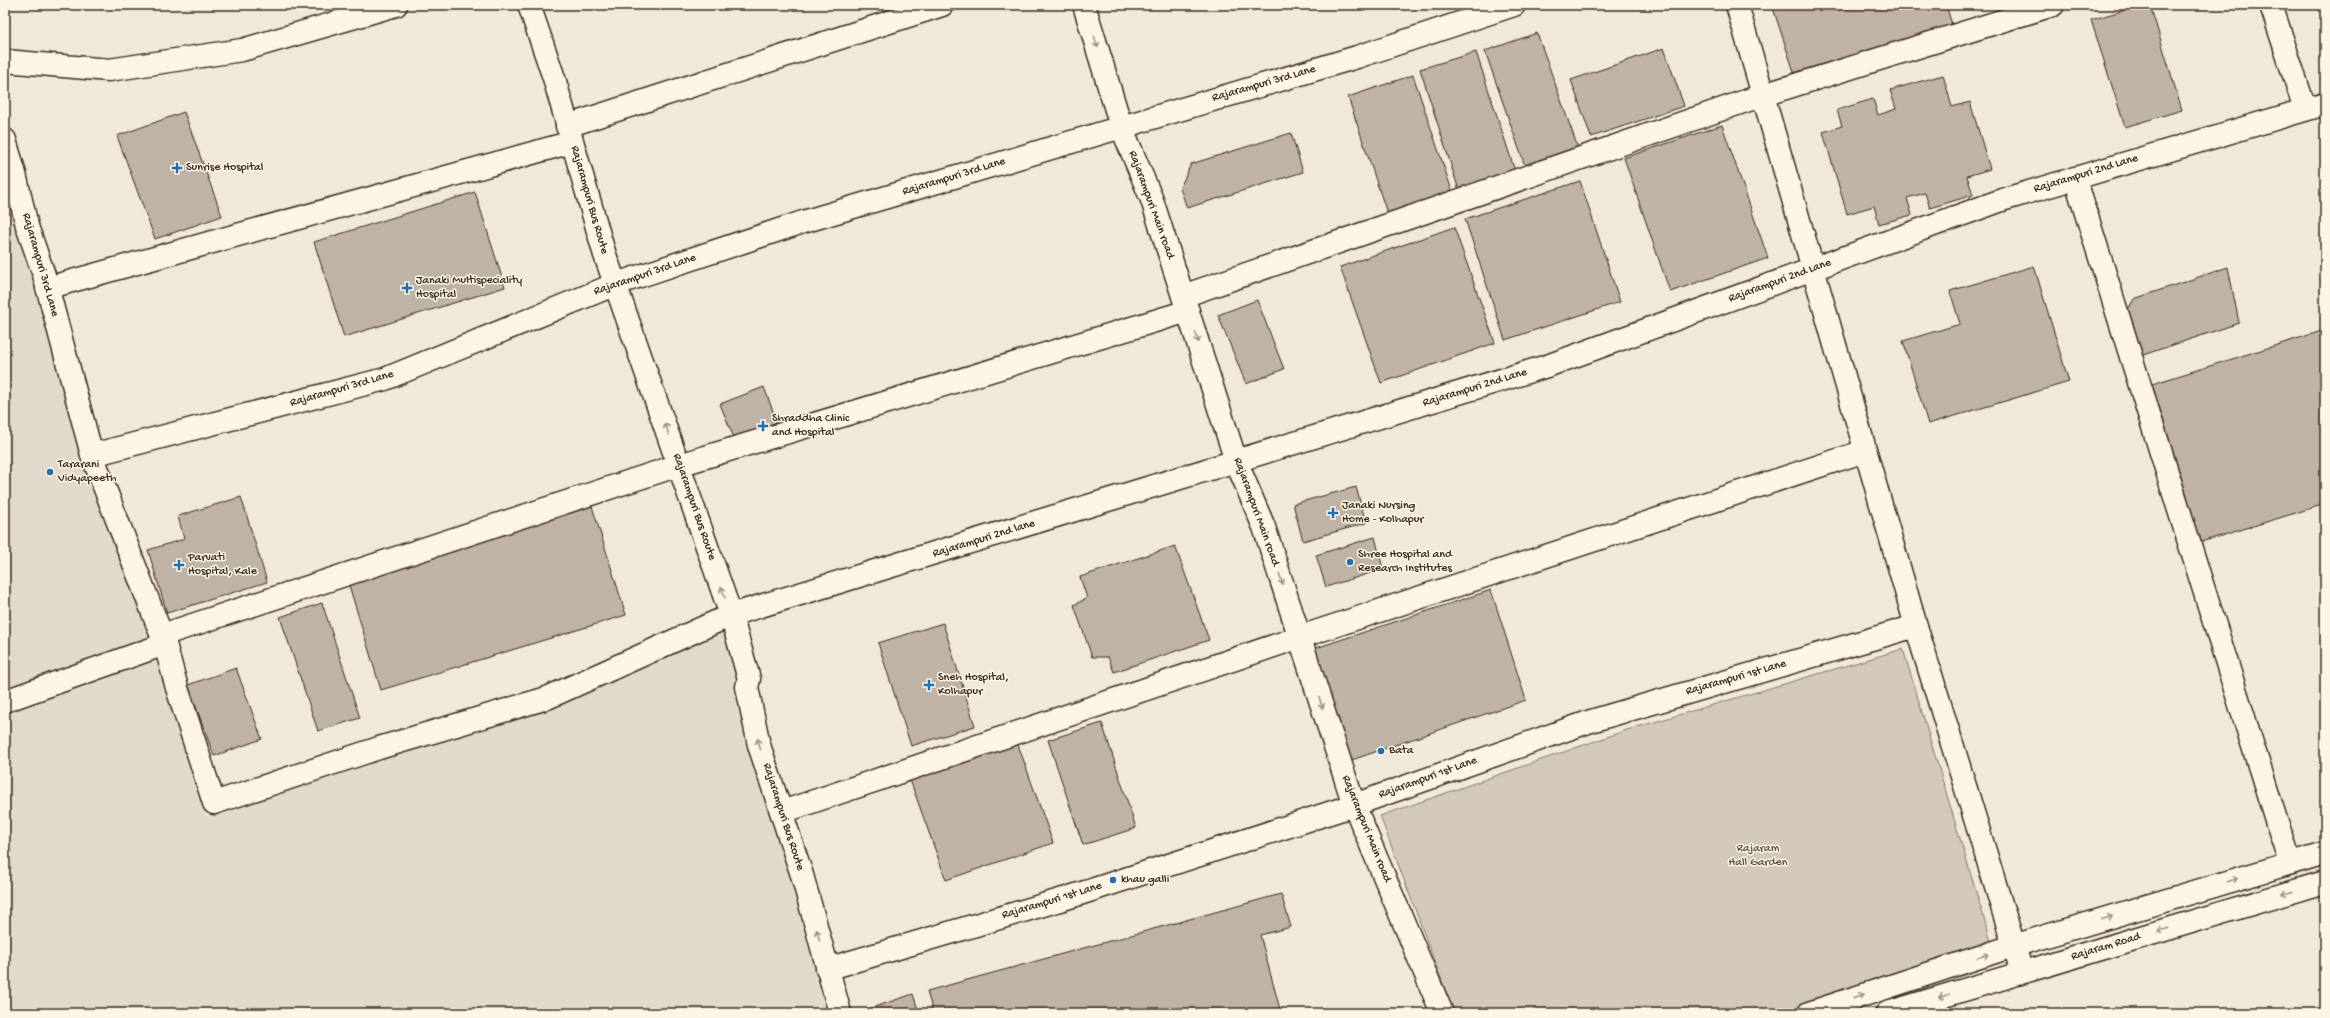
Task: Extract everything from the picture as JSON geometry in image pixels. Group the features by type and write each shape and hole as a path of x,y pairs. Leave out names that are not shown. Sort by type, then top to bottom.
{"street":[{"path":"5,61 109,70 242,50 396,5"},
{"name":"Rajarampuri Bus Route","path":"529,5 570,134 604,252 731,615 749,679 747,687 759,745 782,812 840,1013"},
{"path":"47,288 570,134 942,5"},
{"name":"Rajarampuri Main road","path":"1084,5 1122,126 1152,200 1236,461 1264,527 1354,805 1442,1013"},
{"name":"Rajarampuri 3rd Lane","path":"5,140 15,174 27,226 47,288 92,455 385,379 616,284 803,222 1357,57 1514,5"},
{"path":"1737,5 1916,626 2022,972"},
{"path":"5,701 164,639 679,465 1186,304 1763,95 2053,5"},
{"path":"2271,5 2315,106"},
{"name":"Rajarampuri 2nd Lane","path":"1236,461 1547,366 2002,200 2315,106"},
{"path":"2075,178 2274,815 2291,863"},
{"path":"782,812 1300,637 1865,451"},
{"path":"92,455 164,639"},
{"name":"Rajarampuri 2nd lane","path":"164,639 176,688 214,803 380,748 547,698 731,615 1236,461"},
{"name":"Rajarampuri 1st Lane","path":"827,968 1070,897 1354,805 1591,721 1916,626"},
{"path":"1809,1013 2013,946 2325,853"},
{"name":"Rajaram Road","path":"1887,1013 2325,882"}],"shaded area":[{"name":"Tararani Vidyapeeth","path":"5,189 43,318 207,817 487,727 610,682 730,627 837,1013 5,1013"}],"green space":[{"name":"Rajaram Hall Garden","path":"1903,649 1992,945 1783,1013 1454,1013 1380,816 1627,730"}],"building":[{"path":"1772,5 1946,5 1954,31 1797,81"},
{"path":"2141,5 2150,5 2182,110 2125,127 2091,20"},
{"path":"1537,33 1578,148 1525,166 1485,51"},
{"path":"1664,48 1684,106 1591,137 1571,80"},
{"path":"1476,52 1515,171 1459,190 1420,69"},
{"path":"1413,75 1453,194 1388,216 1348,97"},
{"path":"1943,75 1952,107 1970,102 1990,169 1967,176 1973,195 1930,208 1925,193 1907,198 1912,215 1879,224 1874,206 1847,214 1823,132 1842,126 1837,110 1873,99 1878,115 1896,109 1890,90"},
{"path":"184,112 222,216 155,239 117,136"},
{"path":"1722,125 1768,258 1670,292 1624,158"},
{"path":"1291,133 1303,172 1187,208 1180,188 1191,164"},
{"path":"1580,181 1620,302 1505,340 1465,219"},
{"path":"475,192 505,287 344,337 314,242"},
{"path":"1454,227 1495,343 1381,383 1340,267"},
{"path":"2034,266 2069,382 1928,424 1903,341 1960,324 1950,291"},
{"path":"2228,267 2239,323 2143,355 2126,313 2134,299"},
{"path":"1257,300 1284,369 1246,384 1218,315"},
{"path":"2325,330 2325,504 2201,542 2152,384"},
{"path":"764,387 777,422 734,438 720,404"},
{"path":"1356,487 1366,523 1303,541 1293,504"},
{"path":"241,497 267,582 167,613 148,550 184,539 178,516"},
{"path":"592,506 626,615 381,690 348,582"},
{"name":"Shree Hospital and Research Institutes","path":"1375,537 1383,569 1326,587 1316,555"},
{"path":"1175,546 1209,640 1114,672 1108,657 1092,657 1074,605 1087,598 1080,577"},
{"path":"1491,590 1526,700 1346,762 1313,649"},
{"path":"322,603 360,718 318,731 280,617"},
{"path":"943,623 975,726 911,746 878,643"},
{"path":"236,668 262,739 214,756 188,685"},
{"path":"1102,723 1136,828 1083,845 1048,740"},
{"path":"1016,739 1053,843 946,880 909,777"},
{"path":"1281,894 1291,927 1260,935 1281,1013 933,1013 927,991"},
{"path":"913,994 919,1013 857,1013"}],"place":[{"name":"Sunrise Hospital","path":"177,168"},
{"name":"Janaki Multispeciality Hospital","path":"407,288"},
{"name":"Shraddha Clinic and Hospital","path":"763,426"},
{"name":"Tararani Vidyapeeth","path":"50,472"},
{"name":"Janaki Nursing Home - Kolhapur","path":"1333,513"},
{"name":"Shree Hospital and Research Institutes","path":"1350,562"},
{"name":"Parvati Hospital, Kale","path":"179,565"},
{"name":"Sneh Hospital, Kolhapur","path":"929,685"},
{"name":"Bata","path":"1381,751"},
{"name":"khau galli","path":"1113,880"}]}
